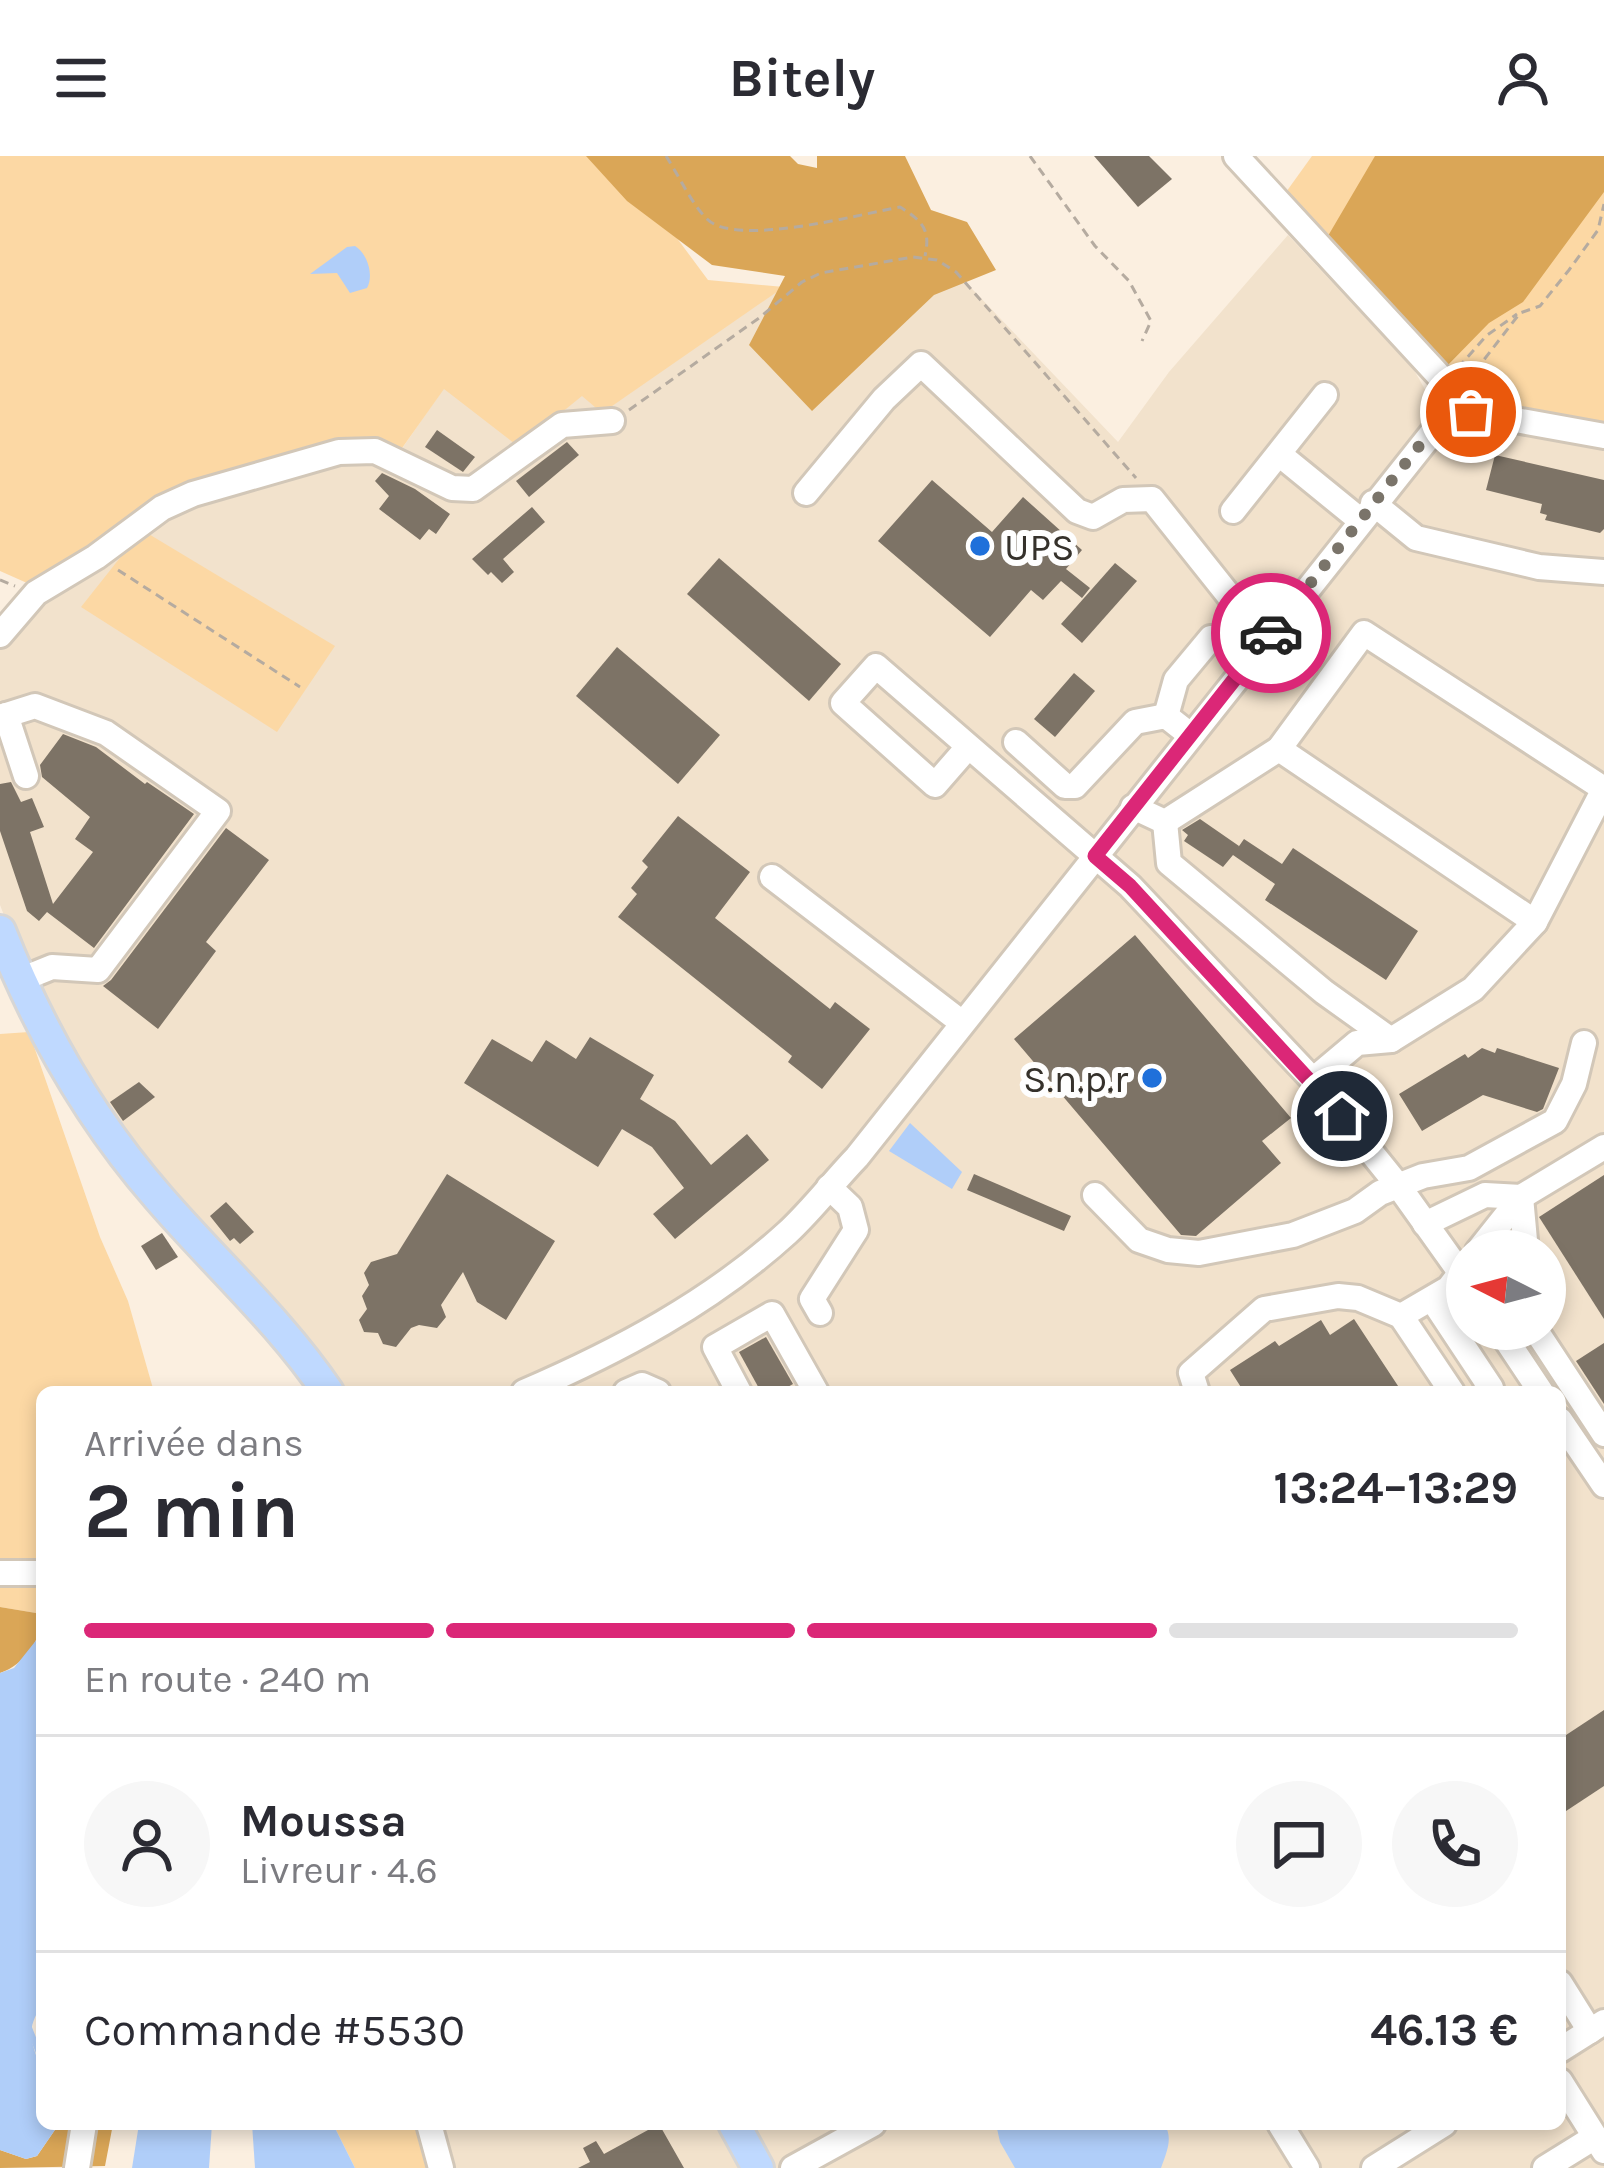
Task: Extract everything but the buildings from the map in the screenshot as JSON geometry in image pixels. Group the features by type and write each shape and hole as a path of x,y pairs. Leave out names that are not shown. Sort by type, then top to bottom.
{"main road":[{"path":"0,932 55,1053 108,1135 323,1386"},
{"path":"737,2130 758,2168"}],"street":[{"path":"1236,156 1443,380 1460,412"},
{"path":"806,493 884,399 921,364 1077,511 1094,517 1137,497 1152,499 1234,602 1270,634"},
{"path":"1233,511 1325,395"},
{"path":"558,1386 681,1314 764,1252 829,1187 1431,431 1460,412 1604,436"},
{"path":"0,635 36,593 162,508 193,494 339,452 375,451 452,488 473,489 562,425 612,421"},
{"path":"1280,454 1367,512 1416,538 1539,567 1604,572"},
{"path":"1165,822 1280,748 1364,633 1604,789 1535,922 1473,989 1391,1040 1357,1043 1313,1080"},
{"path":"1166,716 1176,680 1211,638"},
{"path":"968,747 935,784 843,703 876,666 1130,886 1313,1080 1446,1250"},
{"path":"20,980 52,967 98,970 218,811 106,733 35,706 3,716 26,776"},
{"path":"1016,742 1065,786 1075,786 1135,722 1166,716 1189,734"},
{"path":"1280,748 1535,922"},
{"path":"1133,807 1165,822"},
{"path":"1165,822 1169,863 1324,992 1391,1040"},
{"path":"772,877 961,1022"},
{"path":"1095,1195 1139,1240 1168,1250 1199,1253 1293,1234 1355,1211 1380,1193 1423,1176 1469,1168 1555,1120 1574,1084 1584,1043"},
{"path":"1495,1230 1521,1197 1604,1147"},
{"path":"820,1313 812,1299 856,1230 850,1207 829,1187"},
{"path":"1425,1224 1485,1196 1521,1197"},
{"path":"1521,1197 1524,1230"},
{"path":"1401,1316 1446,1290"},
{"path":"1195,1386 1191,1373 1264,1309 1350,1297 1401,1316 1448,1386"},
{"path":"1432,1299 1490,1386"},
{"path":"736,1386 715,1347 772,1314 813,1386"},
{"path":"1513,1350 1537,1386"},
{"path":"1549,1350 1604,1434"},
{"path":"1566,1429 1604,1486"},
{"path":"0,1573 36,1573"},
{"path":"1566,1990 1597,2026 1566,2046"},
{"path":"1545,2168 1600,2144 1566,2090"},
{"path":"76,2168 83,2130"},
{"path":"431,2130 441,2168"},
{"path":"793,2168 862,2130"},
{"path":"1284,2130 1306,2168"},
{"path":"1374,2168 1434,2130"}],"path":[{"path":"666,156 708,220 728,232 845,221 900,207 922,222 929,238 925,258"},
{"path":"1030,156 1095,246 1129,281 1151,321 1142,340"},
{"path":"1443,380 1496,328 1540,306 1598,230 1604,204"},
{"path":"612,421 702,360 802,282 846,266 925,258 956,272 1152,499"},
{"path":"1460,412 1462,388 1520,313"},
{"path":"122,573 300,687"}],"shaded area":[{"path":"0,156 616,156 708,280 784,287 602,413 582,396 519,447 444,389 400,451 359,438 160,499 36,587 0,571"},
{"path":"586,156 790,156 798,164 817,168 817,156 905,156 931,210 967,222 996,270 934,295 812,411 749,345 785,276 712,265 627,201"},
{"path":"1312,156 1604,156 1604,436 1460,413 1271,213"},
{"path":"1375,156 1604,156 1604,192 1523,302 1489,323 1445,368 1325,241"},
{"path":"1288,235 1414,370 1427,393 1479,427 1604,450 1604,2168 447,2168 434,2130 1566,2130 1566,1386 343,1386 317,1349 236,1269 106,1117 22,962 0,905 0,641 41,600 159,515 327,458 394,460 444,388 583,395 784,287 956,272 1118,442 1169,372"},
{"path":"142,530 335,646 277,732 81,607"},
{"path":"29,1032 100,1237 128,1301 152,1386 36,1386 36,1613 0,1607 0,1034"},
{"path":"0,1607 36,1613 36,1639 30,1650 0,1673"},
{"path":"55,2130 112,2130 105,2166 0,2168 0,2150 26,2159 37,2156"},
{"path":"336,2130 434,2130 447,2168 355,2168"}],"water":[{"path":"355,246 368,266 367,288 350,293 337,273 310,274 347,247"},
{"path":"910,1123 962,1172 952,1189 889,1151"},
{"path":"36,1640 36,2017 31,2038 36,2056 36,2130 55,2130 37,2156 26,2159 0,2150 0,1673 14,1668"},
{"path":"138,2130 212,2130 209,2168 132,2168"},
{"path":"252,2130 336,2130 355,2168 255,2168"},
{"path":"997,2130 1167,2130 1169,2140 1161,2168 1015,2168"}],"waterway":[{"path":"29,2028 36,2045"}],"way so far":[{"path":"1271,633 1431,431 1450,416 1471,412"}],"place":[{"name":"UPS","path":"980,546"},
{"name":"S.n.p.r","path":"1152,1078"}],"route":[{"path":"1271,633 1095,856 1130,886 1342,1116"}]}
